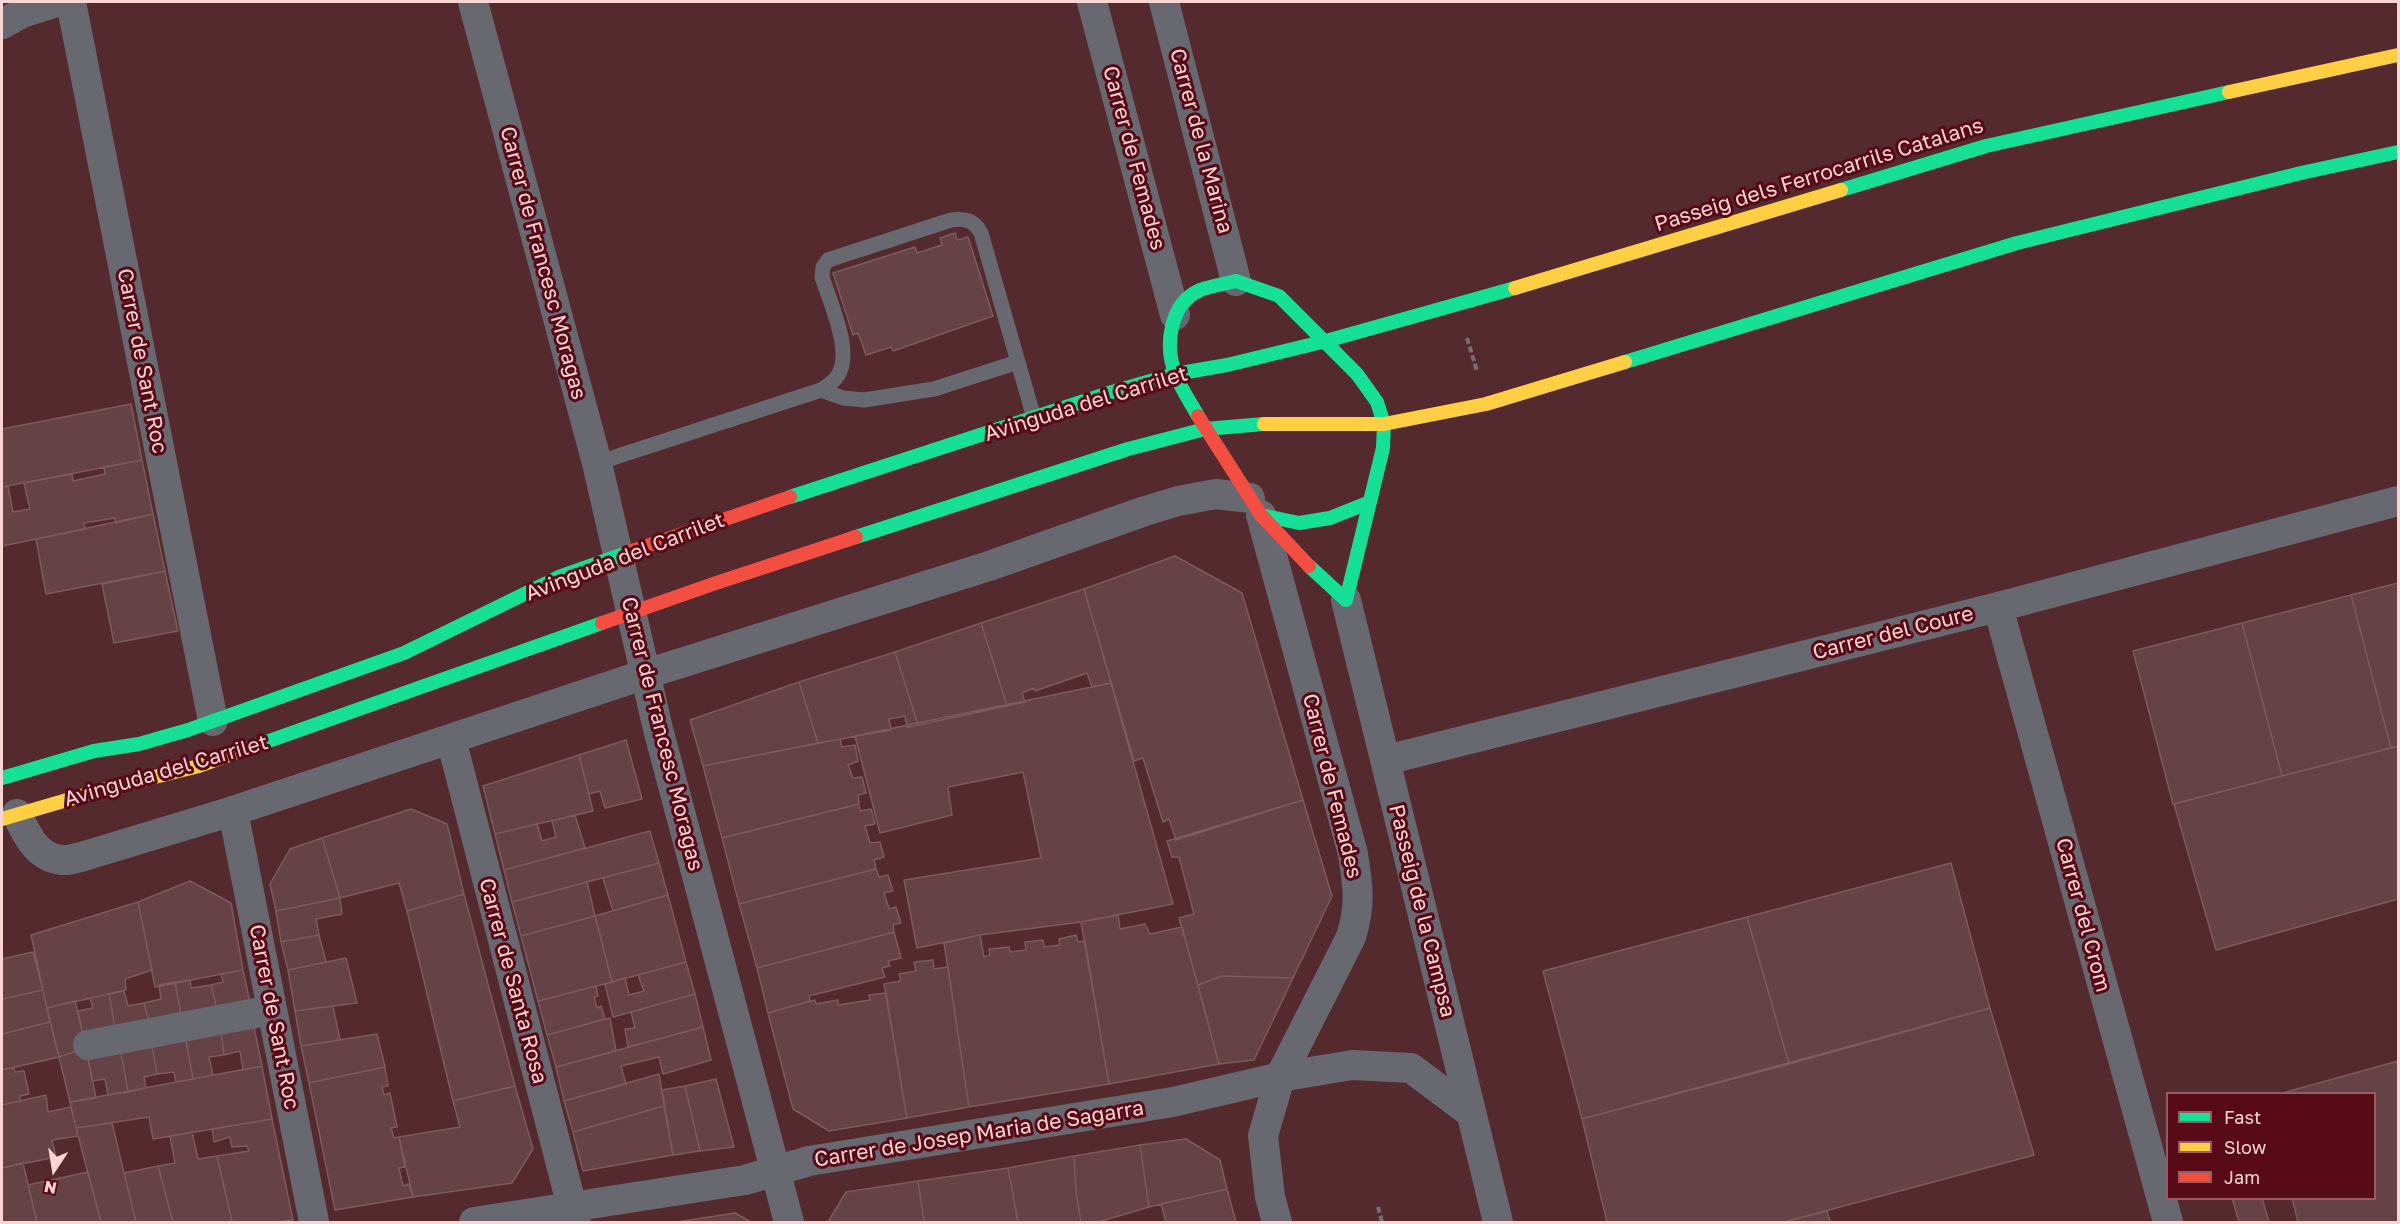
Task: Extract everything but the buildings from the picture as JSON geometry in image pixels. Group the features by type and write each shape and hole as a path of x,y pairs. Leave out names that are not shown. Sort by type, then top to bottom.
{"main road":[{"name":"Passeig dels Ferrocarrils Catalans","path":"1257,358 1474,301 1986,146 2398,55"},
{"path":"1384,424 1486,404 2017,243 2301,173 2398,152"},
{"path":"1236,281 1279,297 1357,374 1377,402 1384,424 1383,448 1346,600 1302,559 1256,506 1205,429 1175,374 1170,339 1175,315 1189,297 1201,290 1236,281"},
{"name":"Avinguda del Carrilet","path":"2,778 46,763 94,751 139,744 213,721 404,653 561,576 695,528 1175,374 1257,358"},
{"name":"Avinguda del Carrilet","path":"9,816 198,766 713,584 1128,449 1205,429 1275,423 1384,424"},
{"path":"1256,506 1299,523 1330,518 1370,502"}],"street":[{"path":"2,24 22,13 57,2"},
{"name":"Carrer de Sant Roc","path":"71,2 213,721"},
{"name":"Carrer de Francesc Moragas","path":"473,2 597,463 658,729 789,1222"},
{"name":"Carrer de Femades","path":"1092,2 1175,315"},
{"name":"Carrer de la Marina","path":"1164,2 1236,281"},
{"name":"Avinguda del Carrilet","path":"9,816 41,853 61,860 81,857 233,810 646,674 989,566 1167,505 1215,494 1256,506"},
{"name":"Carrer del Coure","path":"1386,760 1998,607 2398,501"},
{"name":"Carrer de Femades","path":"1256,506 1353,854 1358,882 1358,913 1351,937 1280,1077 1263,1136 1270,1197 1277,1222"},
{"name":"Passeig de la Campsa","path":"1346,600 1497,1222"},
{"name":"Carrer del Crom","path":"1998,607 2168,1222"},
{"name":"Carrer de Santa Rosa","path":"451,739 574,1215"},
{"name":"Carrer de Sant Roc","path":"233,810 314,1222"},
{"path":"88,1045 256,1013"},
{"name":"Carrer de Josep Maria de Sagarra","path":"474,1222 574,1215 745,1180 809,1161 1173,1102 1280,1077 1352,1065 1411,1068 1471,1113"}],"lane":[{"path":"597,463 821,390 837,378 843,364 844,348 822,277 823,267 828,260 951,220 969,220 977,225 981,233 1034,418"},
{"path":"821,390 843,398 864,400 934,389 1018,362"}],"path":[{"path":"1464,329 1480,381"},
{"path":"1378,1207 1382,1222"}],"traffic: fast":[{"path":"1841,190 1986,146 2229,92"},
{"path":"1625,362 2017,243 2301,173 2398,152"},
{"path":"1236,281 1279,296 1357,374 1377,402 1384,424 1383,448 1346,600 1309,566"},
{"path":"1198,416 1172,364 1170,352 1172,327 1181,305 1190,297 1200,290 1236,281"},
{"path":"790,497 1112,392 1175,374 1227,365 1326,341 1515,288"},
{"path":"856,537 1128,449 1205,429 1264,424"},
{"path":"1261,515 1299,523 1330,518 1370,502"},
{"path":"2,778 94,751 139,744 188,730 404,653 561,576 629,552"},
{"path":"232,754 602,623"}],"traffic: slow":[{"path":"2229,92 2398,55"},
{"path":"1515,288 1841,190"},
{"path":"1264,424 1384,424 1486,404 1625,362"},
{"path":"2,819 98,791 199,766 232,754"}],"traffic: jam":[{"path":"1198,416 1261,515 1309,566"},
{"path":"629,552 790,497"},
{"path":"602,623 856,537"}]}
